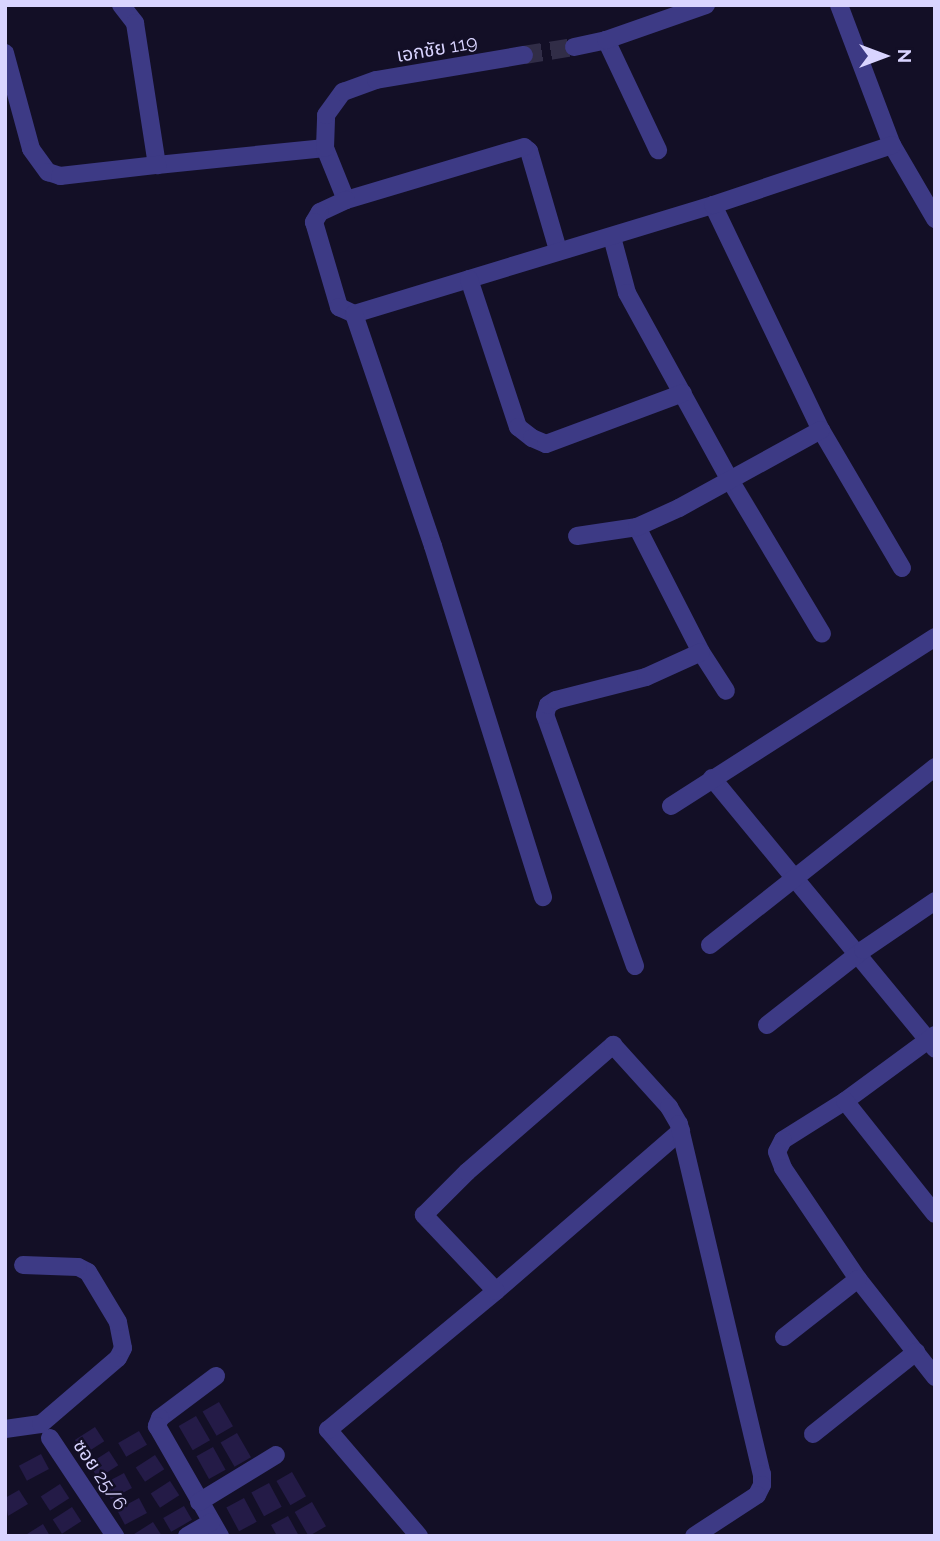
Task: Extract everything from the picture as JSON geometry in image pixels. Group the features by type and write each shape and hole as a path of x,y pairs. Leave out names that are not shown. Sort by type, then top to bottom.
{"street":[{"path":"121,5 135,23 157,165"},
{"path":"574,47 606,40 706,5"},
{"path":"839,5 892,145 935,219"},
{"path":"606,40 658,150"},
{"path":"5,53 31,149 48,172 60,176 325,148 346,200"},
{"name":"เอกชัย 119","path":"325,148 326,115 343,92 356,86 524,55"},
{"path":"558,250 529,151 524,146 346,200 320,212 314,222 339,307 354,314 558,250 612,237 892,145"},
{"path":"713,205 821,430 902,568"},
{"path":"612,237 627,293 730,480 822,634"},
{"path":"469,279 518,427 532,438 547,444 683,393"},
{"path":"354,314 433,546 543,897"},
{"path":"577,536 637,527 821,430"},
{"path":"637,527 701,652 726,691"},
{"path":"671,806 935,637"},
{"path":"635,966 545,715 548,705 556,700 646,677 701,652"},
{"path":"710,945 792,877 935,767"},
{"path":"712,778 792,877 932,1041 783,1140 777,1152 783,1168 858,1279 935,1377"},
{"path":"767,1025 858,954 935,901"},
{"path":"496,1291 424,1215 467,1172 613,1045 669,1107 681,1130 757,1447 762,1485 757,1495 694,1536"},
{"path":"845,1101 935,1214"},
{"path":"419,1536 328,1430 496,1291 681,1130"},
{"path":"5,1429 41,1424 118,1358 123,1348 118,1322 88,1272 78,1267 23,1265"},
{"path":"784,1337 858,1279"},
{"path":"813,1434 916,1352"},
{"path":"187,1536 215,1529 157,1426 160,1418 216,1376"},
{"name":"ซอย 25/6","path":"50,1438 115,1536"},
{"path":"199,1502 276,1455"}],"building":[{"path":"219,1402 233,1426 217,1436 203,1412"},
{"path":"196,1416 210,1440 193,1450 179,1426"},
{"path":"95,1427 104,1441 84,1454 75,1440"},
{"path":"139,1431 147,1445 126,1457 118,1443"},
{"path":"237,1433 251,1457 235,1467 221,1442"},
{"path":"213,1447 226,1470 209,1479 196,1456"},
{"path":"109,1451 118,1465 98,1478 89,1464"},
{"path":"41,1454 49,1469 27,1481 19,1466"},
{"path":"155,1455 164,1469 145,1482 136,1468"},
{"path":"292,1472 306,1496 290,1505 276,1481"},
{"path":"124,1473 132,1488 111,1499 103,1484"},
{"path":"170,1481 179,1495 160,1508 151,1494"},
{"path":"269,1483 282,1507 264,1516 251,1492"},
{"path":"60,1484 69,1498 50,1511 41,1497"},
{"path":"19,1490 28,1504 8,1516 5,1498"},
{"path":"139,1498 147,1513 125,1525 117,1510"},
{"path":"244,1498 257,1522 239,1531 226,1507"},
{"path":"312,1502 326,1526 309,1536 295,1512"},
{"path":"184,1506 192,1520 171,1532 163,1518"},
{"path":"72,1507 81,1521 62,1534 53,1520"},
{"path":"288,1516 299,1536 277,1536 271,1525"},
{"path":"153,1522 162,1536 131,1536"},
{"path":"43,1524 50,1536 24,1536"}],"tunnel":[{"path":"524,55 574,47"}]}
